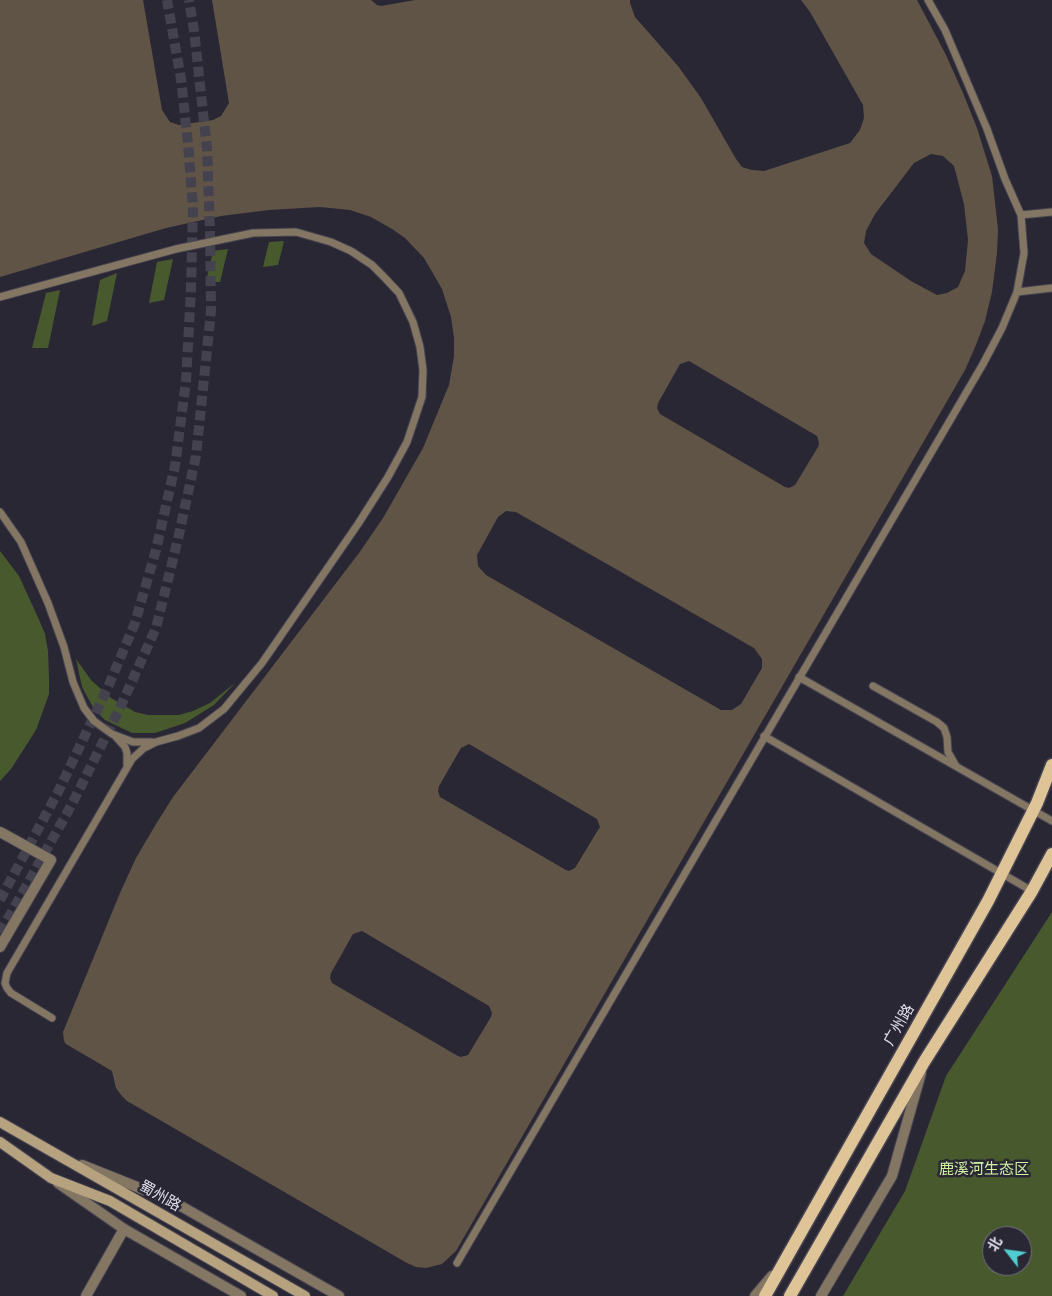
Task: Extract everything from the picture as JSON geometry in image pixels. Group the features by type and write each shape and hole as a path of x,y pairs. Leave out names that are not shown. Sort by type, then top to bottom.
{"main road":[{"name":"广州路","path":"764,1296 988,901 1033,811 1052,765"},
{"path":"790,1296 924,1062 1032,890 1052,854"},
{"name":"蜀州路","path":"0,1122 305,1296"},
{"name":"蜀州路","path":"3,1145 51,1178 110,1201 273,1296"}],"street":[{"path":"0,832 51,860 0,947"},
{"path":"822,1296 892,1176 924,1062"},
{"path":"58,1156 172,1201 339,1296"},
{"path":"51,1178 124,1229 240,1296"},
{"path":"86,1296 124,1229"},
{"path":"755,1296 784,1262"}],"lane":[{"path":"457,1262 983,364 1002,328 1017,292 1024,252 1022,215 1005,179 988,129 945,30 928,0"},
{"path":"1022,215 1052,212"},
{"path":"0,297 176,248 253,233 296,232 331,242 351,251 372,265 399,293 414,322 422,357 422,397 407,442 388,477 262,663 224,709 199,728 156,742 144,748 126,768 3,977 6,988 11,993 52,1018"},
{"path":"1017,292 1052,288"},
{"path":"0,512 21,542 48,603 64,647 78,698 94,721 112,734 125,747 127,753 126,768"},
{"path":"799,677 1052,821"},
{"path":"873,686 937,722 944,728 948,752 956,766"},
{"path":"112,734 133,742 156,742"},
{"path":"764,736 1032,890"}],"green space":[{"path":"284,241 278,265 263,267 269,242"},
{"path":"228,249 220,282 206,282 213,251"},
{"path":"173,259 164,300 149,303 157,262"},
{"path":"117,273 107,321 92,326 100,280"},
{"path":"60,290 48,348 32,348 46,293"},
{"path":"0,551 19,576 45,634 48,651 49,694 36,730 11,769 0,781"},
{"path":"76,659 91,680 111,698 135,712 148,715 179,715 193,711 210,703 235,683 214,705 185,723 155,733 132,733 105,720 94,709 82,687"},
{"name":"鹿溪河生态区","path":"1052,912 1052,1296 843,1296 905,1191 946,1076"}],"building":[{"path":"0,0 143,0 162,110 170,122 179,125 213,120 221,116 229,103 212,0 371,0 381,6 415,0 630,0 635,17 678,66 701,98 742,167 764,171 850,143 860,130 864,118 863,105 810,12 801,0 917,0 946,55 977,128 992,176 998,229 992,292 985,321 976,345 965,370 456,1251 442,1264 426,1268 416,1267 407,1263 127,1101 116,1088 112,1071 66,1044 63,1032 120,893 136,858 156,824 173,797 359,553 383,518 423,448 449,385 454,356 451,317 442,289 424,258 405,238 392,229 371,217 350,210 320,207 269,210 221,216 166,228 0,277","holes":["931,154 943,156 954,166 964,204 968,240 965,271 958,287 947,293 937,295 911,281 871,254 864,243 866,231 875,214 914,163","689,361 817,436 818,447 795,485 789,488 785,487 660,414 657,408 658,403 680,364","506,511 516,512 754,648 762,659 762,668 741,704 732,710 721,710 486,575 478,566 477,555 498,517","469,744 597,819 600,827 575,868 569,871 440,797 439,786 461,748","362,931 489,1006 492,1013 491,1017 468,1055 461,1057 332,983 331,973 353,934"]}],"tunnel":[{"path":"0,900 58,792 108,687 135,623 156,550 175,466 186,381 193,207 181,79 167,0"},
{"path":"0,933 72,804 119,710 156,628 196,456 211,311 210,231 207,149 189,0"}]}
